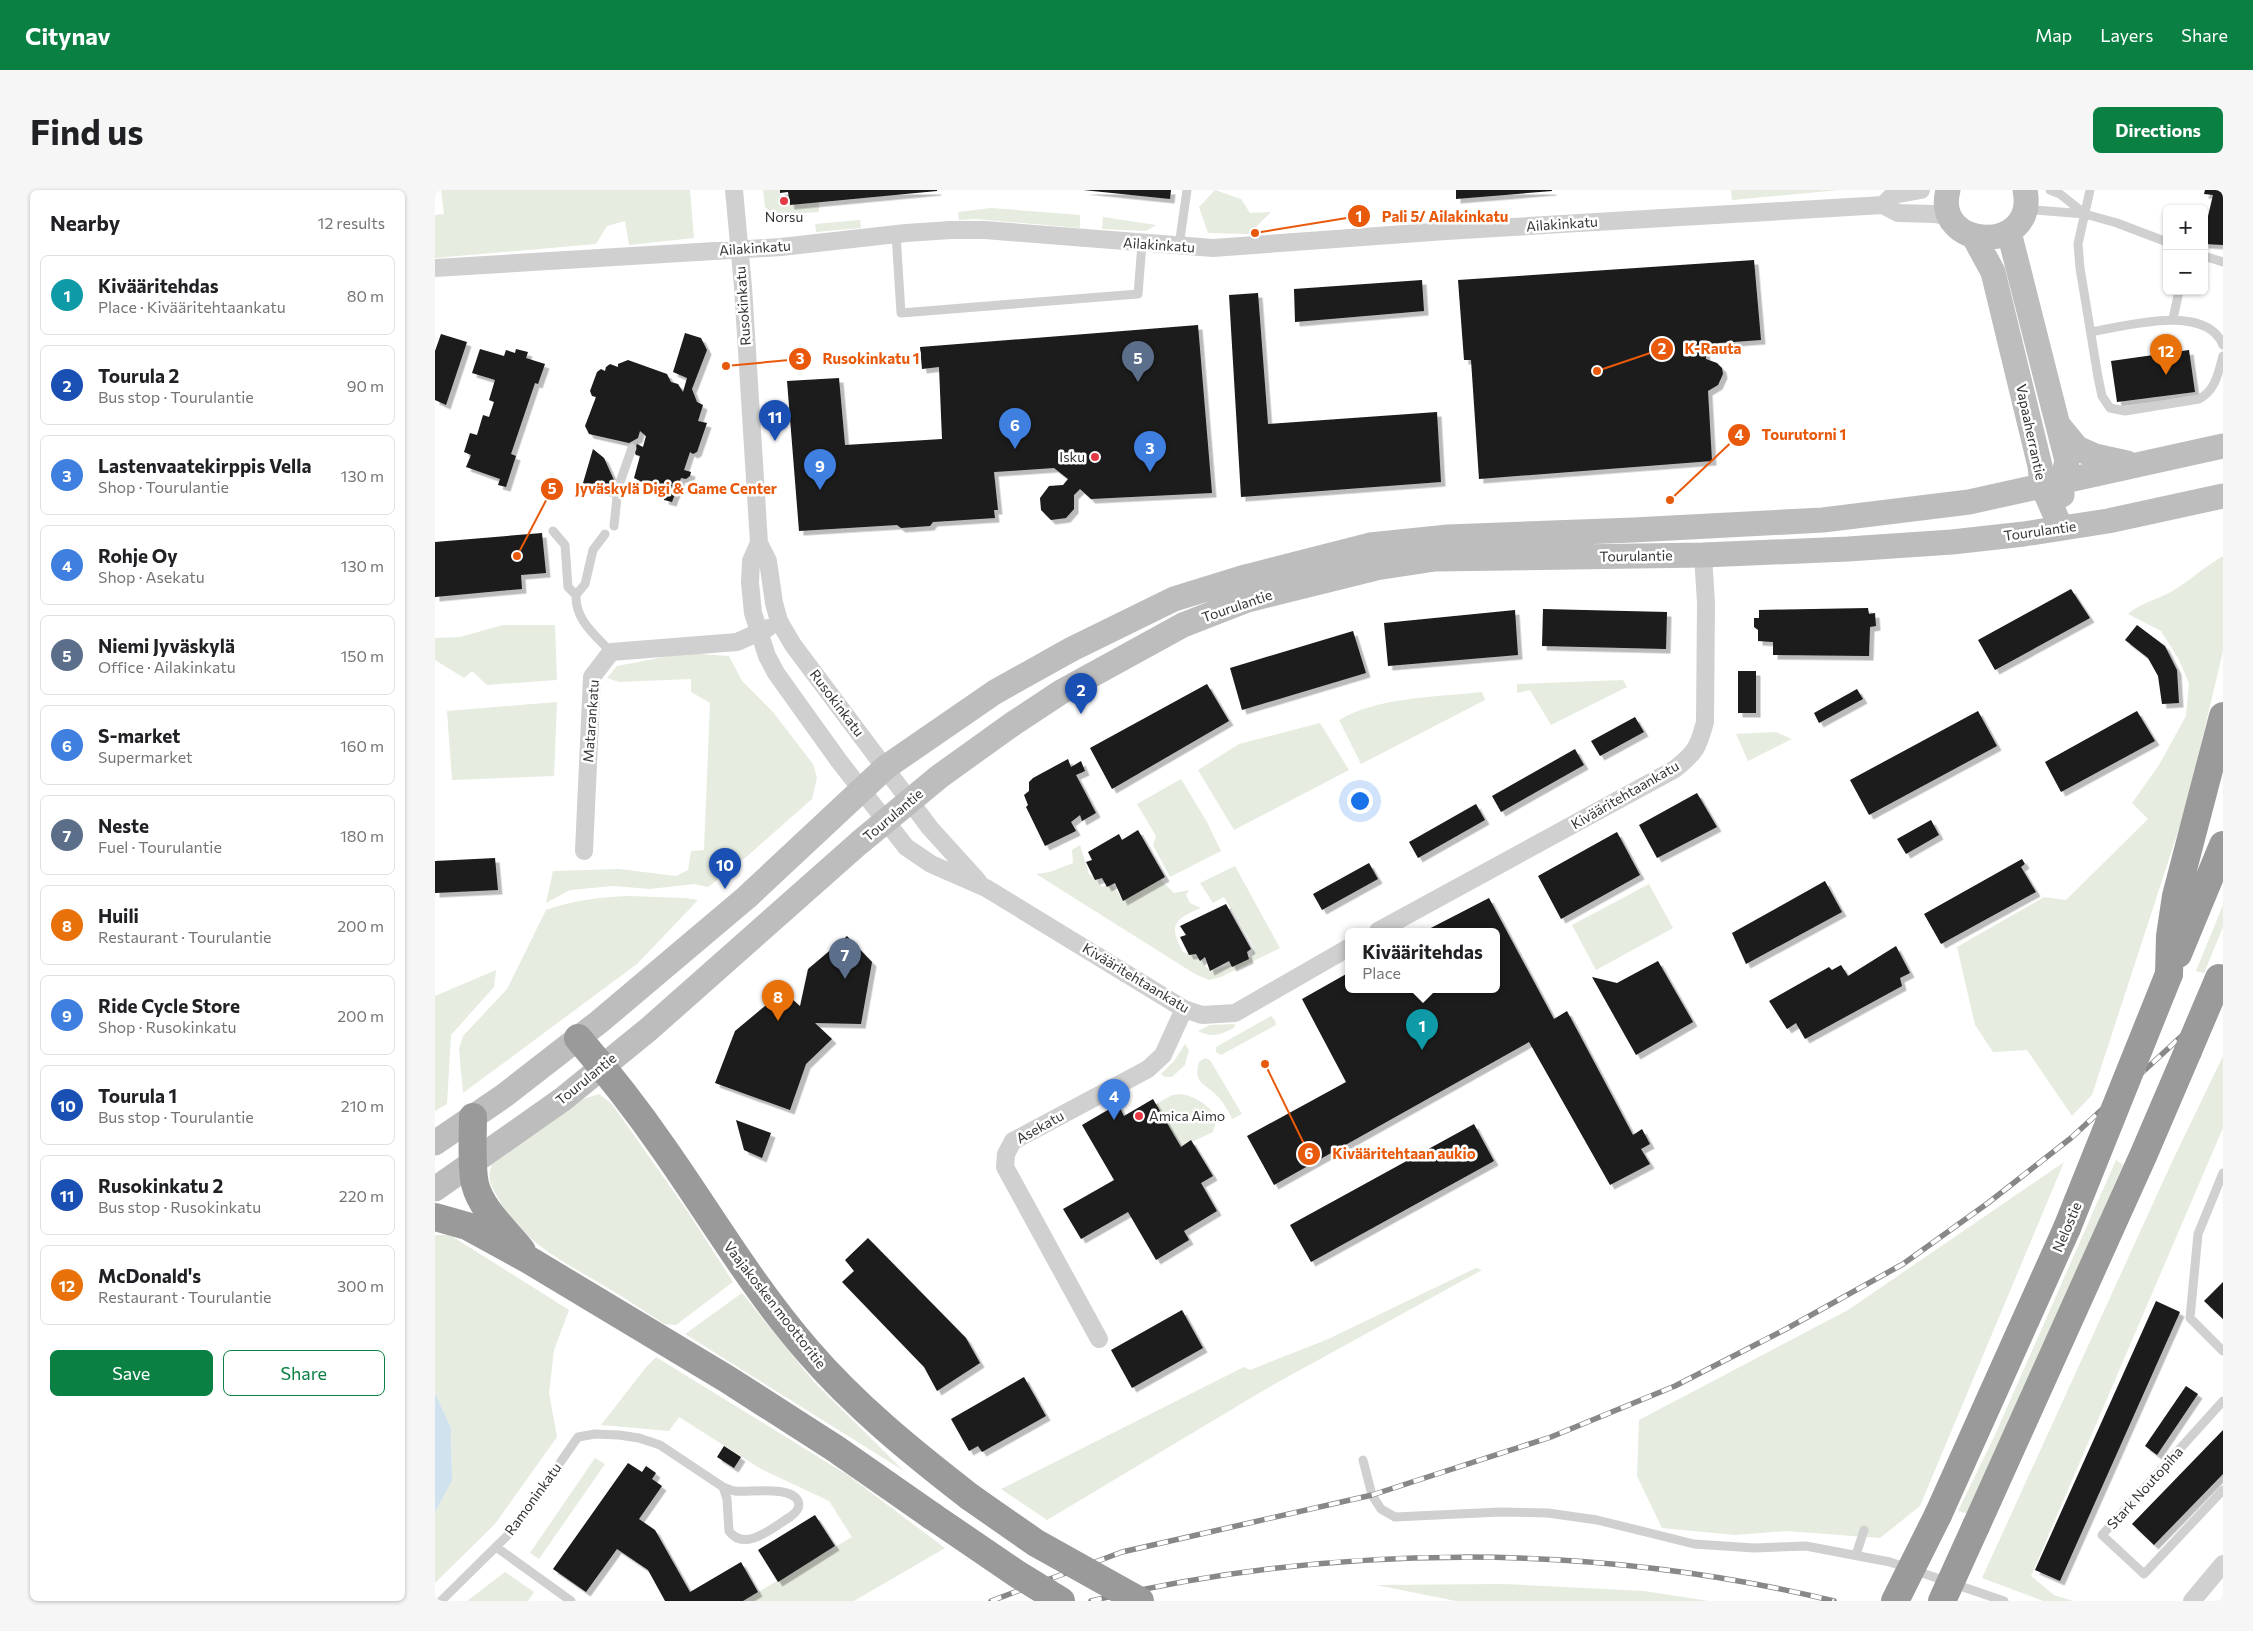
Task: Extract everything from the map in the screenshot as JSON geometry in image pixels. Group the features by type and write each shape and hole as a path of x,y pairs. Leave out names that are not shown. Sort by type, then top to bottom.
{"highway":[{"path":"2169,974 2170,936 2176,896 2223,716"},
{"name":"Nelostie","path":"1895,1601 1938,1515 2067,1228 2169,974 2223,846"},
{"path":"1942,1601 2143,1156 2222,972"},
{"name":"Vaajakosken moottoritie","path":"578,1038 603,1066 665,1150 720,1234 806,1350 857,1405 923,1461 970,1497 1036,1543 1140,1601"},
{"path":"473,1117 474,1175 478,1192 486,1206 529,1260"},
{"path":"435,1217 467,1226 529,1260 736,1384 836,1449 1017,1574 1061,1601"}],"main road":[{"path":"1948,190 1947,205 1951,217 1963,231 1974,237 1986,239 1998,237 2019,212"},
{"name":"Vapaaherrantie","path":"2019,212 2067,461 2052,483"},
{"name":"Vapaaherrantie","path":"1974,237 1993,272 2040,466 2052,483 2061,528"},
{"name":"Vapaaherrantie","path":"2059,426 2077,448 2095,456 2137,464"},
{"name":"Tourulantie","path":"435,1142 505,1095 578,1038 747,897 886,767 995,692 1072,649 1174,599 1370,545 1447,537 1823,520 1969,502 2223,446"},
{"name":"Tourulantie","path":"435,1189 563,1099 696,989 886,820 1007,728 1061,692 1183,625 1247,600 1367,570 1435,558 1703,554 1848,549 1952,542 2061,528 2141,515 2223,496"}],"street":[{"name":"Rusokinkatu","path":"734,190 759,542 768,561 774,604 779,620 793,645 911,800"},
{"name":"Ailakinkatu","path":"1883,204 1893,195 1921,190"},
{"name":"Ailakinkatu","path":"435,268 606,256 739,250 951,230 985,230 1142,244 1213,248 1446,231 1883,204 1898,213 1934,214 1951,217"},
{"name":"Rusokinkatu","path":"759,542 751,561 750,583 759,634 767,656 776,673 861,789"},
{"name":"Kivääritehtaankatu","path":"1384,928 1675,769 1692,756 1701,739 1705,722 1706,603 1703,554"},
{"path":"611,652 737,642 759,634 779,620"},
{"name":"Matarankatu","path":"584,851 592,677 611,652"},
{"name":"Kivääritehtaankatu","path":"861,789 906,847 923,858 982,885 1184,1010 1208,1015 1235,1013 1345,950"},
{"name":"Kivääritehtaankatu","path":"911,800 930,828 982,885"},
{"name":"Asekatu","path":"1099,1339 1005,1167 1006,1154 1013,1141 1148,1069 1163,1055 1184,1010"},
{"path":"2192,1601 2223,1564"}],"lane":[{"path":"1179,246 1187,190"},
{"path":"2050,190 2060,194 2085,214"},
{"path":"2090,190 2078,244 2102,396 2110,408 2125,411 2199,399 2209,394 2223,356"},
{"path":"2019,212 2035,210 2085,214 2117,223 2163,240"},
{"path":"896,234 901,313 1138,294 1142,244"},
{"path":"2208,258 2222,263"},
{"path":"2173,319 2178,295"},
{"path":"2091,332 2173,319 2209,327 2219,336 2223,345"},
{"path":"614,526 618,488 632,448"},
{"path":"553,531 565,545 568,586 576,595"},
{"path":"605,534 593,550 585,584 576,595 576,602 581,620 611,652"},
{"path":"2223,1173 2198,1234 2190,1318 2223,1351"},
{"name":"Stark Noutopiha","path":"2223,1401 2102,1535 2144,1574 2223,1490"},
{"name":"Ramoninkatu","path":"441,1601 513,1530 578,1437 612,1434 650,1440 723,1487"},
{"path":"1363,1460 1373,1495 1381,1509 1395,1517 1500,1512 1547,1513 1597,1520 1694,1544 1754,1548 1806,1546 1889,1562 2004,1601"},
{"path":"723,1487 733,1491 783,1492 792,1494 799,1506 796,1513 749,1541 740,1540 729,1531 727,1499 723,1487"},
{"path":"1856,1556 1864,1530"},
{"path":"496,1547 571,1601"}],"shaded area":[{"path":"441,190 690,190 694,238 629,245 625,221 607,226 596,244 435,258 435,215 444,214"},
{"path":"763,190 780,190 780,206 819,202 819,212 775,215 765,207"},
{"path":"1215,190 1241,199 1250,213 1271,212 1249,234 1208,233 1199,207"},
{"path":"1731,190 1840,190 1732,200"},
{"path":"991,208 1080,215 1080,228 975,219 959,220 958,212"},
{"path":"1103,217 1156,225 1146,231 1102,229"},
{"path":"860,220 861,228 816,232 815,224"},
{"path":"2223,556 2223,651 2186,807 2092,1095 2072,1116 2027,1050 1993,1052 1975,1025 1957,947 2044,897 2066,900 2148,819 2132,803 2159,765 2186,716 2189,683 2178,658 2161,631 2128,614 2138,607 2174,590"},
{"path":"503,625 555,625 557,680 487,685 472,671 464,678 435,660 435,638 460,637"},
{"path":"685,653 729,656 742,681 773,712 813,764 817,778 812,799 744,859 708,887 694,884 650,889 613,886 570,890 546,903 553,871 619,869 676,876 688,870 691,851 704,850 710,703 691,692 691,679 619,682 607,678 617,666"},
{"path":"1623,680 1627,687 1551,725 1530,690 1517,693 1517,684"},
{"path":"1482,692 1485,700 1361,764 1339,720 1354,712 1389,702"},
{"path":"557,702 554,776 452,780 447,711"},
{"path":"1320,723 1349,770 1234,830 1198,770 1239,744"},
{"path":"1776,732 1792,739 1748,761 1736,734"},
{"path":"1181,779 1207,822 1221,851 1170,877 1153,845 1156,836 1137,804"},
{"path":"1080,845 1089,874 1096,878 1102,887 1111,883 1122,899 1159,878 1174,893 1189,890 1186,895 1190,903 1201,908 1185,916 1176,924 1175,929 1178,943 1183,952 1202,959 1206,967 1213,971 1251,957 1254,948 1224,897 1213,903 1200,883 1235,866 1280,948 1221,977 1209,980 1195,974 1036,874 1050,872 1073,863 1072,850"},
{"path":"1649,884 1673,928 1596,970 1572,925"},
{"path":"629,896 698,900 637,964 463,1093 459,1049 463,1036 507,989 546,910 587,900"},
{"path":"2223,905 2223,927 2204,973 2196,971"},
{"path":"496,970 494,987 451,1035 447,1104 435,1111 435,996"},
{"path":"1271,1016 1275,1020 1276,1025 1221,1055 1216,1052 1216,1047"},
{"path":"1235,1024 1234,1028 1216,1035 1198,1031 1210,1025"},
{"path":"1185,1044 1189,1050 1185,1065 1172,1077 1165,1077 1161,1074 1174,1061"},
{"path":"2223,1056 2223,1128 2031,1576 2054,1595 2073,1601 2043,1601 1982,1578 2171,1164"},
{"path":"1205,1058 1210,1060 1242,1114 1232,1119 1220,1099 1199,1080 1197,1070 1199,1062"},
{"path":"599,1094 612,1104 688,1212 733,1282 676,1325 664,1324 533,1241 507,1213 491,1184 490,1173 492,1164 583,1099"},
{"path":"1181,1094 1202,1102 1217,1118 1213,1132 1181,1147 1156,1104 1172,1095"},
{"path":"2116,1160 2123,1165 1969,1514 1958,1511 1994,1437"},
{"path":"2064,1162 1920,1506 1880,1538 1786,1531 1735,1535 1662,1528 1637,1476 1639,1420 1848,1310"},
{"path":"435,1235 450,1235 569,1310 554,1350 549,1393 557,1437 495,1524 435,1583 435,1512 452,1481 451,1428 435,1393"},
{"path":"1476,1268 1482,1270 1271,1386 1047,1520 1001,1489 1244,1367 1250,1370 1326,1340"},
{"path":"742,1293 814,1382 904,1471 685,1334"},
{"path":"656,1357 849,1476 945,1548 854,1601 743,1601 852,1537 829,1501 761,1469 679,1417 669,1431 601,1425"},
{"path":"595,1458 605,1464 539,1559 530,1553"},
{"path":"505,1572 534,1592 528,1601 467,1601"},
{"path":"1504,1584 1644,1591 1709,1601 1456,1601 1376,1585"}],"water":[{"path":"435,1393 451,1428 452,1481 435,1512"}],"building":[{"path":"780,190 937,191 790,205 788,192 780,193"},
{"path":"1083,190 1171,190 1170,199"},
{"path":"1456,190 1552,190 1552,191 1456,199"},
{"path":"2205,190 2223,190 2223,245 2208,244 2208,216 2213,195 2204,194"},
{"path":"1754,260 1761,340 1705,344 1706,359 1717,363 1722,368 1723,374 1718,385 1708,391 1712,461 1479,479 1471,360 1464,360 1458,280"},
{"path":"1422,280 1424,311 1295,322 1294,289"},
{"path":"1258,293 1268,424 1437,412 1441,482 1241,497 1229,295"},
{"path":"1198,325 1212,493 1091,499 1080,489 1074,495 1074,509 1066,518 1051,520 1041,510 1040,498 1049,486 1063,485 1068,479 1054,468 994,472 998,510 994,510 995,518 933,522 930,526 901,528 897,525 799,531 787,381 839,378 845,445 942,439 939,367 922,369 920,347"},
{"path":"685,333 701,338 707,350 692,389 697,402 703,405 698,421 707,423 697,452 693,454 690,452 684,470 691,472 690,476 686,479 681,478 672,502 664,500 665,494 634,478 640,456 636,455 634,451 637,444 643,447 646,436 640,431 638,438 629,443 589,434 585,426 596,397 592,396 590,391 597,372 601,369 605,371 606,367 610,364 618,367 618,364 628,360 667,374 671,382 678,384 683,392 687,378 673,372"},
{"path":"441,334 467,342 446,405 435,400 435,351"},
{"path":"480,349 504,356 506,350 515,353 516,349 528,352 526,358 545,364 538,384 535,383 511,454 516,456 506,487 498,485 500,479 466,467 471,455 464,452 470,433 477,435 483,415 489,417 494,402 489,400 495,380 472,373"},
{"path":"2189,350 2195,392 2117,402 2111,361"},
{"path":"593,449 604,458 614,480 611,494 583,483"},
{"path":"542,533 546,573 521,575 522,589 435,597 435,542"},
{"path":"2071,589 2090,618 1995,670 1978,640"},
{"path":"1868,608 1869,614 1875,613 1876,626 1870,627 1869,656 1773,655 1773,642 1758,641 1758,630 1754,627 1754,618 1759,618 1759,610"},
{"path":"1543,609 1667,612 1666,649 1542,646"},
{"path":"1515,610 1518,655 1388,666 1384,623"},
{"path":"2137,625 2165,646 2177,670 2179,703 2162,704 2158,676 2148,658 2125,640"},
{"path":"1353,631 1366,673 1242,710 1230,668"},
{"path":"1738,671 1756,671 1756,713 1738,713"},
{"path":"1207,684 1229,721 1112,789 1090,748"},
{"path":"1857,689 1863,699 1819,723 1814,713"},
{"path":"1978,711 1997,746 1869,815 1850,780"},
{"path":"2137,711 2155,741 2061,792 2045,762"},
{"path":"1635,717 1644,732 1600,756 1591,741"},
{"path":"1575,749 1584,765 1501,812 1492,796"},
{"path":"1068,759 1071,767 1081,761 1085,771 1076,775 1096,813 1082,821 1080,815 1071,822 1076,831 1045,846 1026,807 1028,805 1024,795 1029,791 1029,782 1033,778"},
{"path":"1697,793 1717,827 1657,858 1639,825"},
{"path":"1476,804 1485,820 1418,858 1409,842"},
{"path":"1931,820 1939,835 1906,854 1897,839"},
{"path":"1138,830 1165,877 1123,901 1115,883 1107,887 1102,878 1095,880 1086,862 1092,860 1088,852 1119,834 1122,840"},
{"path":"1617,832 1640,875 1561,919 1538,876"},
{"path":"495,858 498,890 435,893 435,861"},
{"path":"2022,859 2025,864 2021,867 2036,892 1941,944 1924,914"},
{"path":"1369,863 1378,879 1322,910 1313,894"},
{"path":"1825,881 1842,912 1746,964 1732,933"},
{"path":"1489,898 1554,1019 1567,1011 1633,1135 1642,1129 1650,1144 1641,1149 1650,1164 1610,1185 1529,1042 1274,1185 1247,1136 1346,1082 1302,999 1345,975 1345,993 1500,993 1500,928 1431,928"},
{"path":"1226,904 1251,949 1247,952 1249,959 1232,967 1229,961 1210,971 1205,957 1200,961 1196,954 1189,955 1180,937 1186,935 1180,926"},
{"path":"847,936 872,962 861,1024 815,1023 832,1039 806,1064 790,1110 715,1083 735,1031 783,991 800,1006 808,969"},
{"path":"1896,946 1910,973 1900,978 1902,986 1805,1039 1796,1023 1787,1029 1769,1001 1829,967 1832,970 1841,965 1848,976"},
{"path":"1658,961 1693,1022 1636,1055 1592,977 1617,983"},
{"path":"1153,1099 1181,1147 1191,1140 1213,1176 1201,1183 1217,1211 1184,1231 1189,1240 1156,1260 1128,1212 1081,1239 1063,1209 1114,1180 1082,1125 1118,1104 1124,1116"},
{"path":"736,1120 771,1133 762,1158 744,1150"},
{"path":"1474,1124 1494,1161 1311,1262 1290,1225"},
{"path":"868,1238 966,1338 980,1363 937,1391 924,1367 842,1282 854,1271 845,1260"},
{"path":"2223,1282 2223,1319 2204,1301"},
{"path":"2156,1301 2180,1312 2060,1581 2035,1570"},
{"path":"1182,1310 1203,1348 1132,1388 1111,1350"},
{"path":"1024,1377 1046,1416 982,1452 978,1446 969,1451 951,1419"},
{"path":"2186,1386 2198,1394 2157,1455 2145,1446"},
{"path":"2223,1430 2223,1474 2154,1545 2132,1524"},
{"path":"724,1446 741,1457 734,1468 717,1457"},
{"path":"628,1463 642,1472 646,1466 656,1473 652,1479 662,1486 639,1519 655,1530 690,1592 741,1562 758,1592 743,1601 665,1601 648,1570 617,1549 586,1592 553,1569"},
{"path":"815,1515 835,1546 778,1582 758,1550"}],"railway":[{"path":"991,1601 1122,1552 1372,1495 1551,1437 1675,1386 1786,1329 1903,1264 1988,1203 2071,1138 2223,998"},
{"path":"1091,1601 1182,1582 1275,1568 1368,1560 1462,1557 1556,1560 1649,1568 1742,1582 1834,1601"}],"place":[{"name":"Norsu","path":"784,201"},
{"name":"Pali 5/ Ailakinkatu","path":"1255,233"},
{"name":"Rusokinkatu 1","path":"726,366"},
{"name":"K-Rauta","path":"1597,371"},
{"name":"McDonald's","path":"2166,375"},
{"name":"Niemi Jyväskylä","path":"1138,382"},
{"name":"Rusokinkatu 2","path":"775,441"},
{"name":"S-market","path":"1015,449"},
{"name":"Isku","path":"1095,457"},
{"name":"Lastenvaatekirppis Vella","path":"1150,472"},
{"name":"Ride Cycle Store","path":"820,490"},
{"name":"Tourutorni 1","path":"1670,500"},
{"name":"Jyväskylä Digi & Game Center","path":"517,556"},
{"name":"Tourula 2","path":"1081,714"},
{"name":"Tourula 1","path":"725,889"},
{"name":"Neste","path":"845,979"},
{"name":"Huili","path":"778,1021"},
{"name":"Kivääritehdas","path":"1422,1050"},
{"name":"Kivääritehtaan aukio","path":"1265,1064"},
{"name":"Amica Aimo","path":"1139,1116"},
{"name":"Rohje Oy","path":"1114,1120"}]}
